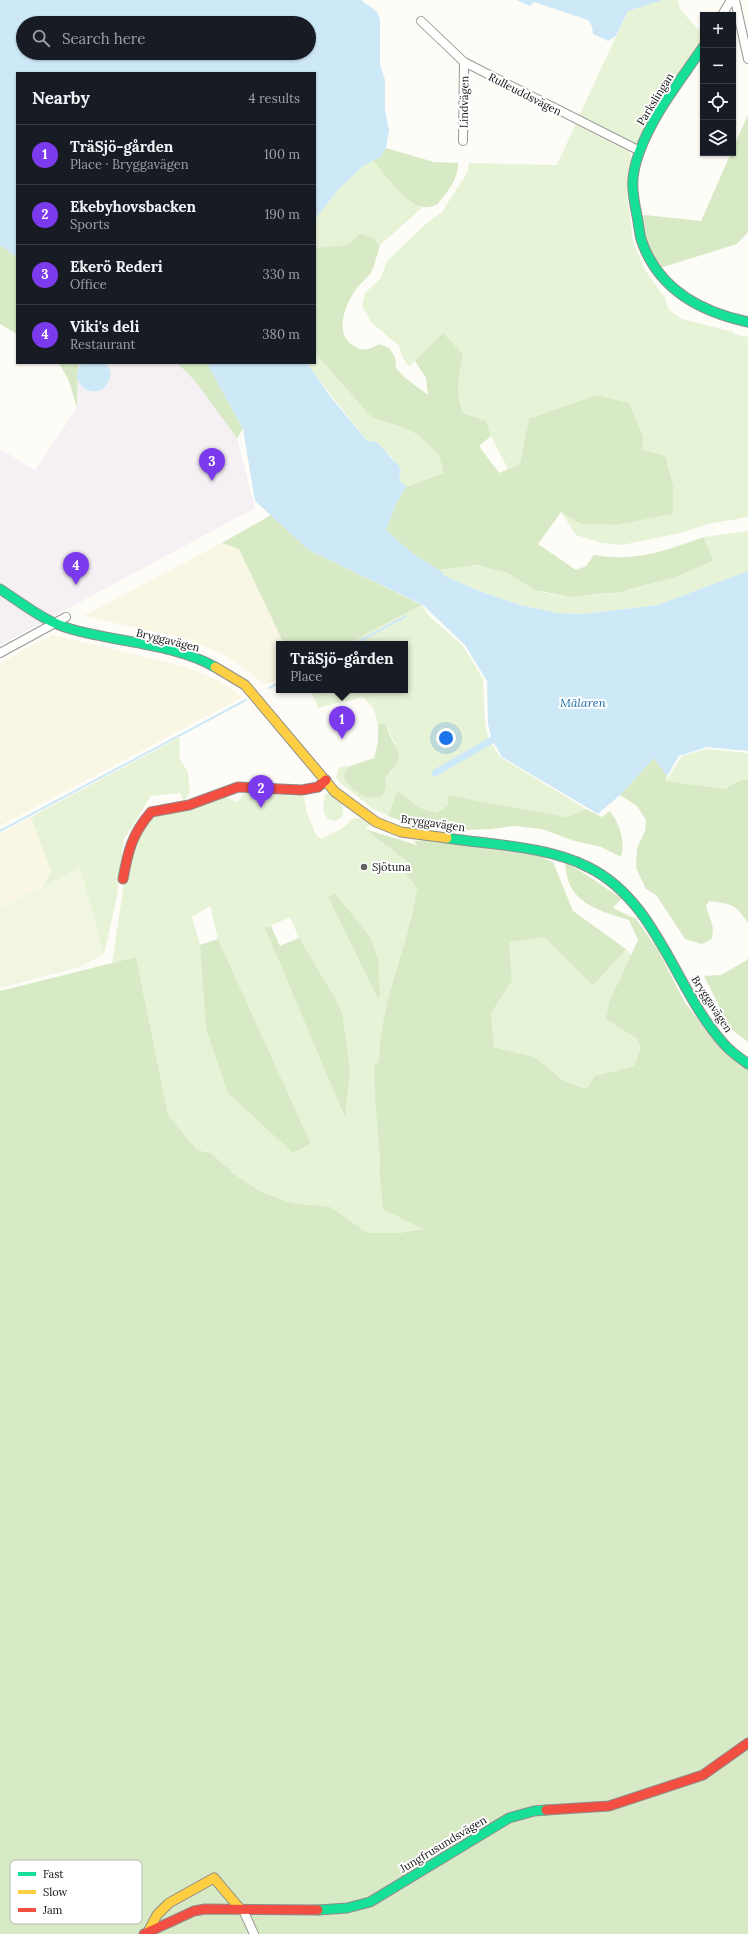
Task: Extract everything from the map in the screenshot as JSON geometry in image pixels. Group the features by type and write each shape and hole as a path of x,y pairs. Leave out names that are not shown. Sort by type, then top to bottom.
{"street":[{"path":"724,12 731,0"},
{"path":"735,0 748,59"},
{"name":"Rulleuddsvägen","path":"421,21 464,62 640,151"},
{"name":"Parkslingan","path":"702,48 657,116 640,151 632,187 632,200 642,243 656,271 665,283 678,294 704,310 748,322"},
{"name":"Lindvägen","path":"463,141 464,62"},
{"name":"Bryggavägen","path":"0,589 54,623 71,629 174,652 204,661 245,685 335,792 376,822 401,832 545,852 589,867 608,879 635,904 706,1020 725,1045 748,1064"},
{"path":"0,653 66,617"},
{"path":"123,879 128,849 134,833 151,812 189,805 238,787 302,790 318,787 326,780"},
{"name":"Jungfrusundsvägen","path":"146,1933 194,1911 345,1909 358,1907 370,1902 509,1818 534,1811 609,1806 703,1775 748,1743"},
{"path":"146,1933 156,1915 169,1903 214,1878 242,1910 254,1934"}],"shaded area":[{"path":"78,364 178,364 195,381 237,438 255,508 0,645 0,449 35,470 77,408"},
{"path":"222,543 239,549 283,641 276,641 276,680 266,685 226,656 188,639 83,616"},
{"path":"52,635 184,666 217,680 243,697 0,826 0,663"},
{"path":"31,817 51,871 43,887 0,908 0,834"}],"green space":[{"path":"663,0 678,0 680,9 700,32 700,47 644,138 635,145 578,118 628,11"},
{"path":"748,115 748,232 737,244 657,269 638,217 645,215 701,221 730,156 736,156 736,141"},
{"path":"576,123 629,150 632,160 627,194 633,241 645,270 665,298 669,310 682,319 748,337 748,517 708,524 680,533 622,545 602,543 576,535 561,512 580,524 617,525 673,514 642,450 529,419 520,464 508,469 491,436 486,421 463,413 458,391 463,354 443,333 409,367 402,356 399,346 371,322 362,305 365,293 381,278 387,261 427,223 442,212 467,173 469,163 557,165"},
{"path":"386,148 434,162 458,163 458,169 454,180 448,191 437,205 424,207 418,205 403,195 396,188 373,160 380,157"},
{"path":"373,160 410,201 423,207 380,245 373,238 347,245 316,248 316,218 338,190 363,166"},
{"path":"360,234 373,238 380,245 372,271 357,288 348,302 343,319 344,335 349,342 356,347 365,350 379,344 389,348 395,357 396,368 404,377 428,395 426,378 415,361 443,333 463,354 458,391 463,413 486,421 491,436 479,446 499,473 520,464 529,419 597,395 629,403 643,437 642,450 665,456 673,486 673,514 617,525 580,524 561,512 538,544 576,570 586,566 594,555 624,557 650,554 704,537 713,561 675,577 620,592 572,597 534,590 506,572 477,565 438,570 412,553 386,530 396,504 406,487 443,473 439,455 418,435 403,427 372,418 316,352 316,248 347,245"},
{"path":"0,245 16,256 16,333 0,324"},
{"path":"316,352 372,418 403,427 418,435 439,455 443,473 406,487 399,480 401,470 391,456 375,441 368,442 308,364 316,364"},
{"path":"60,364 78,364 77,408 69,381"},
{"path":"178,364 208,364 243,429 237,438 195,381"},
{"path":"271,515 309,550 422,605 352,641 283,641 239,549 222,543"},
{"path":"748,531 748,571 658,605 583,614 558,613 520,605 477,590 445,576 438,570 464,566 490,567 507,572 528,587 535,590 557,595 602,595 648,585 713,561 704,537"},
{"path":"422,605 428,615 463,646 483,679 485,724 489,740 500,757 586,809 566,817 447,795 448,805 437,813 420,808 397,791 388,816 372,808 336,778 339,767 350,766 344,773 345,781 357,793 386,787 385,778 393,771 397,748 385,724 378,725 374,709 363,697 318,708 312,693 408,693 408,641 352,641"},
{"path":"385,723 399,757 393,769 385,778 386,787 382,796 377,798 366,797 353,789 345,781 344,773 350,766 374,758 378,742 378,725"},
{"path":"180,737 179,758 188,772 190,792 184,801 180,793 151,796 124,839 117,896 104,954 80,868 43,887 51,871 31,817"},
{"path":"707,749 748,753 748,780 740,780 725,789 666,781 682,756"},
{"path":"654,758 667,776 666,781 725,789 740,780 748,780 748,923 736,908 728,904 709,901 706,906 713,928 712,939 702,944 685,939 656,895 646,889 636,868 637,848 645,831 646,820 637,806 620,795"},
{"path":"245,791 300,794 304,797 307,813 317,837 322,839 342,828 352,819 360,818 370,825 365,829 410,864 405,871 417,888 408,932 384,1018 380,1040 379,1062 374,1066 375,1101 383,1208 424,1229 399,1233 367,1234 331,1207 292,1203 261,1192 234,1174 211,1153 197,1150 168,1115 136,957 112,963 129,851 152,813 223,796 238,802","holes":["335,894 370,937 377,997 328,897","210,906 218,939 311,1144 293,1153 206,1029 200,945 192,917","290,917 299,938 334,996 345,1116 266,928"]},
{"path":"330,791 343,806 342,817 335,821 327,819 323,809 325,795"},
{"path":"397,791 420,808 437,813 448,805 447,795 566,817 586,809 602,817 610,811 621,833 623,845 621,857 601,847 574,841 542,829 514,826 466,830 415,826 388,816"},
{"path":"365,829 417,845 414,841 424,840 539,856 553,862 573,911 626,949 593,986 544,937 509,942 512,981 491,1013 494,1047 534,1057 564,1081 586,1089 595,1076 634,1066 641,1047 637,1039 606,1019 609,1002 638,940 629,920 604,912 580,899 570,885 565,863 622,898 613,908 636,919 658,950 684,1001 711,1037 732,1058 748,1069 748,1934 0,1934 0,991 136,957 168,1115 197,1150 211,1153 234,1174 261,1192 292,1203 331,1207 367,1233 399,1233 423,1229 383,1209 375,1101 374,1065 379,1062 380,1040 384,1018 408,932 417,888 404,871 410,864"},
{"path":"80,868 104,954 80,967 0,988 0,908"},
{"path":"335,893 370,937 378,959 380,996 377,997 328,897"},
{"path":"271,926 280,946 299,938 334,996 342,1013 350,1070 345,1117 265,928"},
{"path":"544,937 593,986 626,949 631,955 609,1002 606,1019 637,1039 641,1047 634,1066 595,1076 586,1089 564,1081 534,1057 494,1047 491,1013 512,981 509,942"},
{"path":"218,939 311,1144 293,1153 228,1093 206,1029 200,945"},
{"path":"748,957 748,1042 730,1028 704,976 721,975 747,960"}],"water":[{"path":"0,0 361,0 377,12 380,19 380,65 385,80 385,110 389,130 386,148 380,157 363,166 338,190 316,218 316,72 16,72 16,256 0,245"},
{"path":"516,0 663,0 628,11 616,36 608,41 593,34 592,27 588,20 534,2 530,6"},
{"path":"82,364 106,364 109,369 110,376 105,387 98,391 92,391 85,389 80,384 77,378"},
{"name":"Mälaren","path":"208,364 308,364 330,396 368,442 375,441 378,443 398,464 401,470 399,480 406,487 396,504 386,530 412,553 438,569 445,576 477,590 520,605 558,613 583,614 658,605 748,571 748,751 707,747 679,756 667,776 654,758 620,795 598,814 502,757 492,740 488,724 487,681 465,645 423,605 309,550 255,501 243,429"}],"waterway":[{"path":"360,641 406,616"},
{"path":"269,688 276,684"},
{"path":"0,831 246,700"},
{"path":"435,773 492,740"}],"traffic: fast":[{"path":"702,48 659,111 645,139 634,170 634,199 642,242 659,273 671,286 698,305 731,318 748,322"},
{"path":"0,589 34,612 61,626 88,633 164,648 199,659 215,667"},
{"path":"447,838 537,850 572,860 588,867 612,882 632,902 649,924 692,999 708,1023 727,1048 748,1064"},
{"path":"318,1910 347,1908 370,1902 509,1818 534,1811 546,1810"}],"traffic: slow":[{"path":"215,667 245,685 335,792 376,822 401,832 447,838"},
{"path":"148,1932 157,1915 169,1903 214,1878 241,1910"}],"traffic: jam":[{"path":"123,879 135,835 151,812 189,805 238,787 302,790 318,787 326,780"},
{"path":"546,1810 609,1806 703,1775 748,1743"},
{"path":"144,1934 194,1911 205,1909 318,1910"}],"place":[{"name":"Ekerö Rederi","path":"212,481"},
{"name":"Viki's deli","path":"76,585"},
{"name":"TräSjö-gården","path":"342,739"},
{"name":"Ekebyhovsbacken","path":"261,808"},
{"name":"Sjötuna","path":"364,867"}]}
